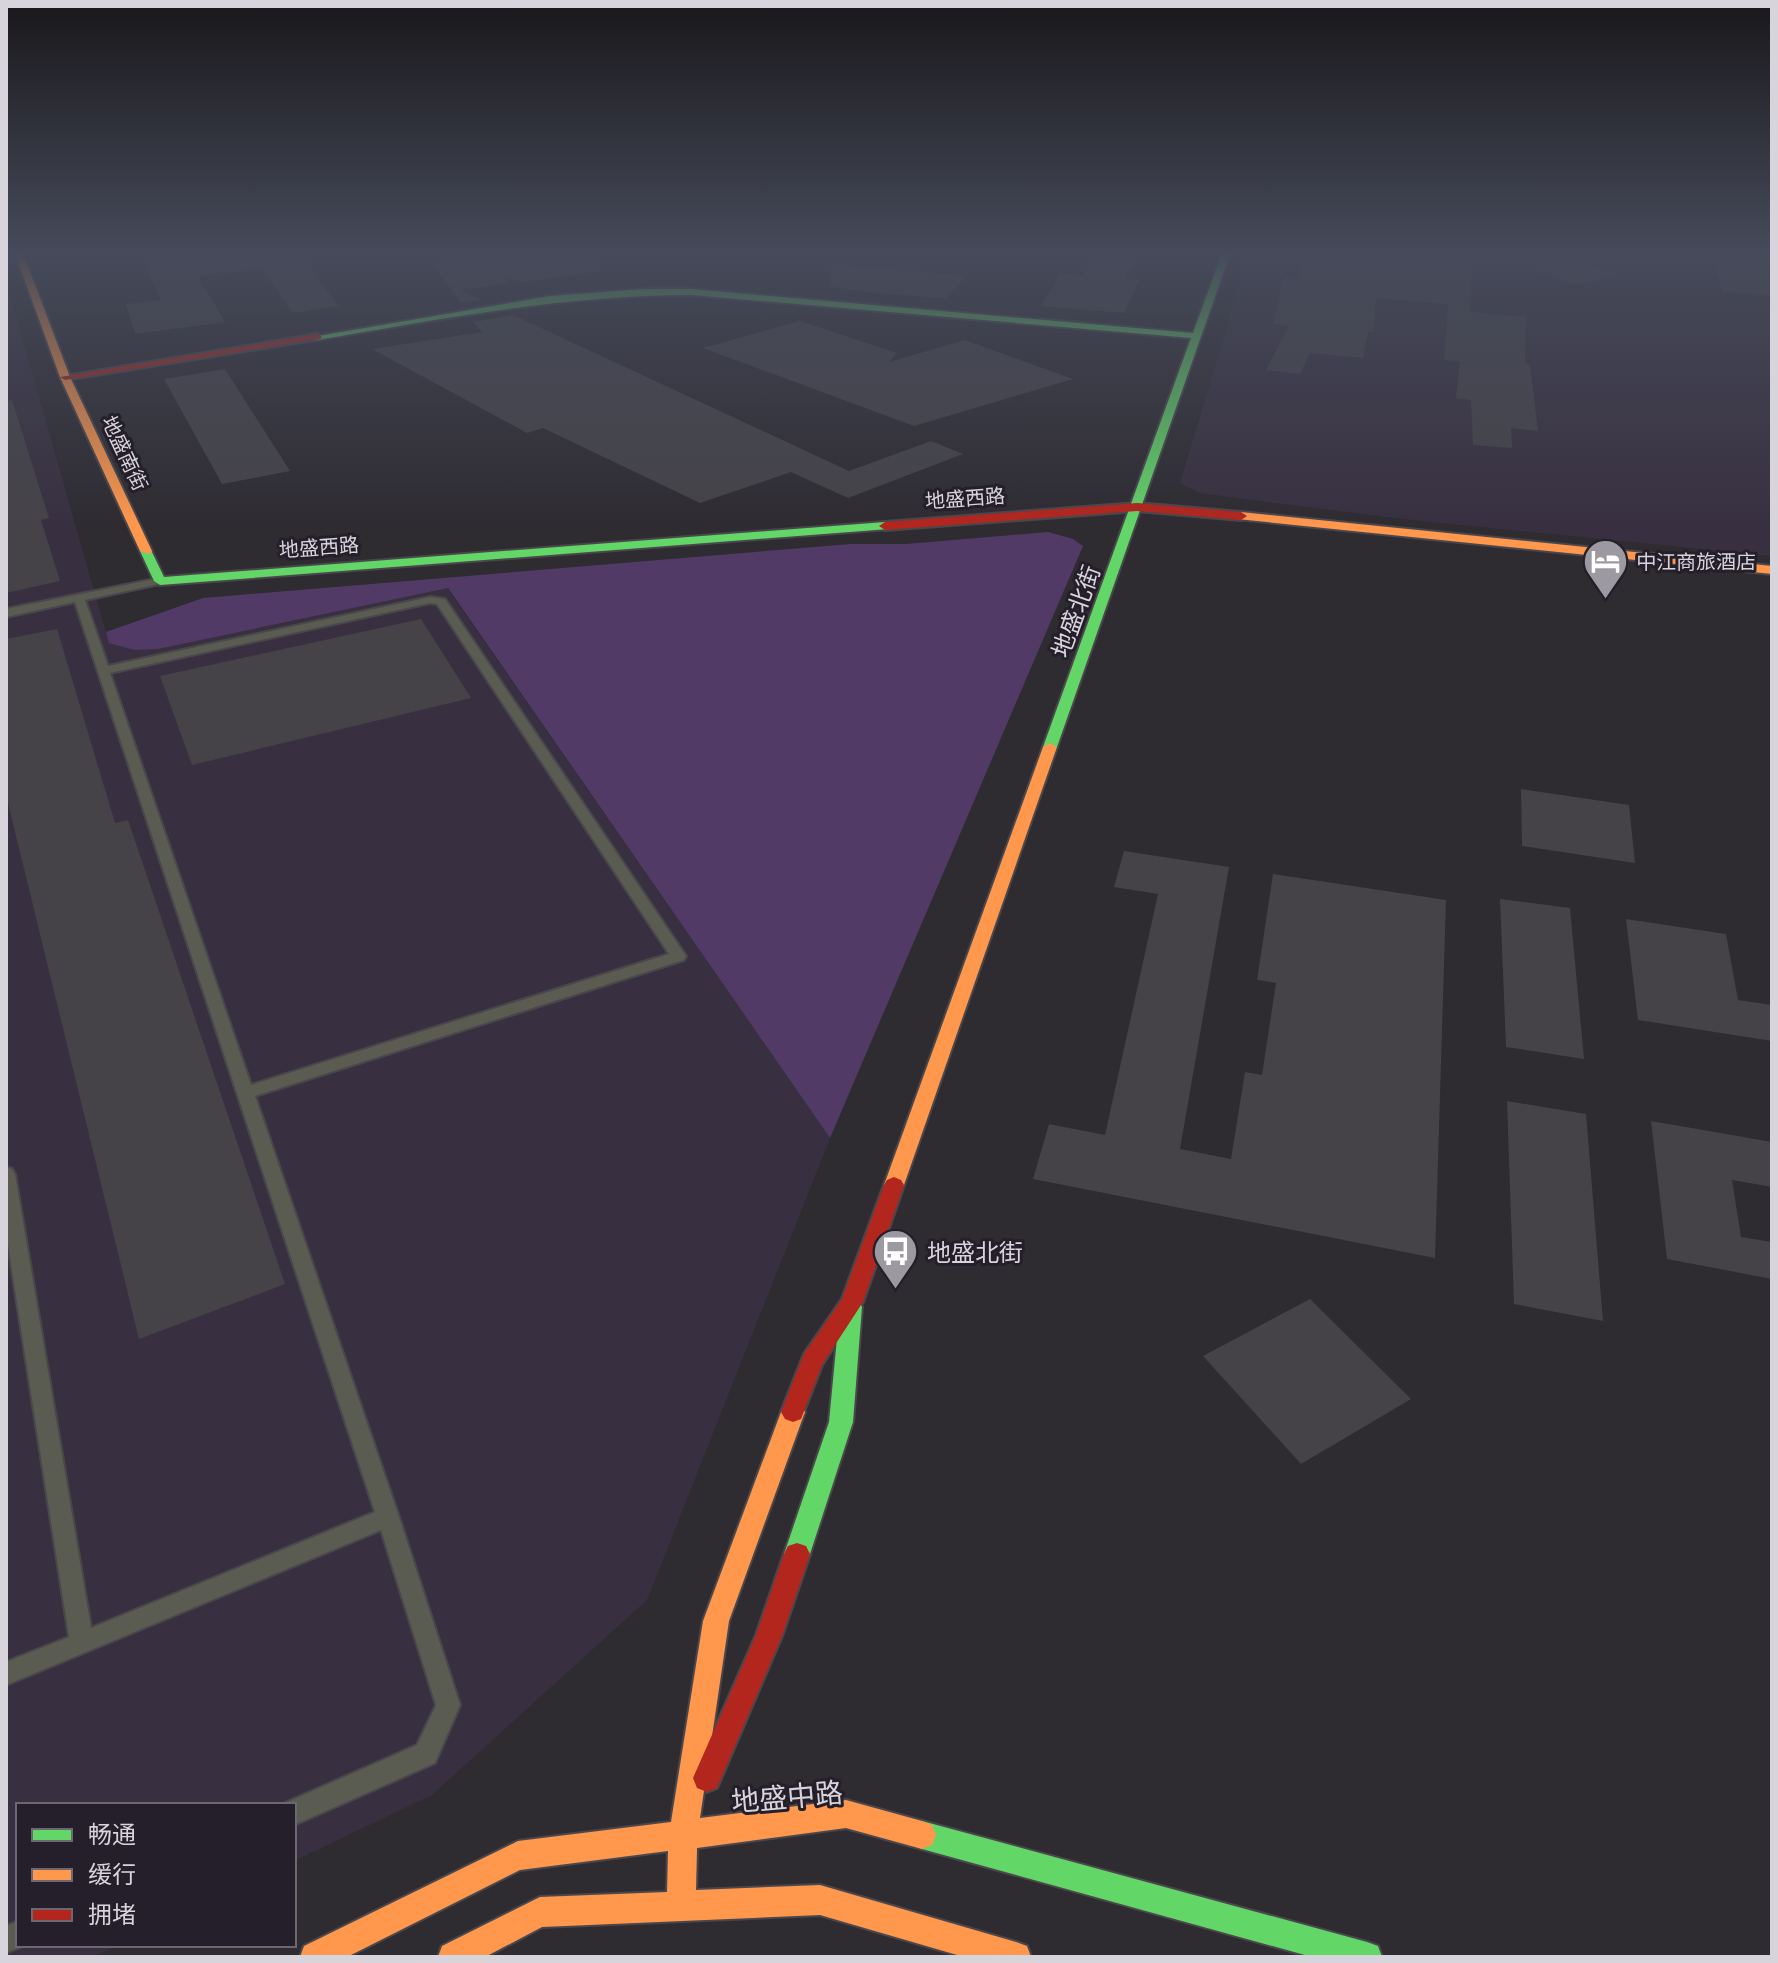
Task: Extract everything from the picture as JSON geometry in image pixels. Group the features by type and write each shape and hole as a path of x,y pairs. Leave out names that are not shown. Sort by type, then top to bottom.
{"street":[{"name":"地盛南街","path":"52,343 65,377 160,581"},
{"path":"65,377 280,343"},
{"name":"地盛北街","path":"683,1835 716,1621 812,1361 852,1302 1195,343"},
{"name":"地盛西路","path":"160,581 1137,507 1386,529 1772,570"},
{"name":"地盛北街","path":"683,1835 769,1636 841,1422 852,1302"},
{"name":"地盛中路","path":"315,1957 518,1856 846,1814 1367,1957"},
{"path":"681,1907 683,1835"},
{"path":"453,1957 540,1912 820,1900 1016,1957"}],"lane":[{"path":"6,613 160,581"},
{"path":"79,598 388,1517 448,1705 426,1754 296,1811"},
{"path":"103,671 414,603 441,601 678,956 246,1093"},
{"path":"6,1174 82,1643"},
{"path":"6,1674 388,1517"}],"shaded area":[{"path":"6,343 24,343 109,643 158,649 447,588 830,1138 647,1600 432,1795 296,1860 296,1803 16,1803 16,1947 114,1947 93,1957 6,1957"},
{"path":"1222,343 1772,343 1772,556 1401,519 1199,493 1180,483"},
{"path":"1048,532 1073,539 1083,546 830,1138 448,588 158,649 135,650 109,643 106,632 203,598 850,544 906,544"}],"building":[{"path":"413,343 572,343 849,471 931,441 963,454 848,498 791,472 700,503 543,428 527,433 372,349"},
{"path":"722,343 865,343 897,353 889,362 956,343 972,343 1073,379 914,426 703,348"},
{"path":"1280,343 1366,343 1363,358 1310,353 1300,374 1266,370"},
{"path":"1445,343 1525,343 1525,364 1530,365 1538,431 1511,428 1512,448 1473,445 1471,400 1456,398 1460,361 1444,360"},
{"path":"225,369 290,471 222,484 164,379"},
{"path":"12,400 49,518 41,520 60,581 6,593 6,401"},
{"path":"421,619 471,698 192,765 160,676"},
{"path":"57,629 115,823 128,820 285,1284 139,1339 6,795 6,639"},
{"path":"1521,789 1629,805 1635,863 1522,846"},
{"path":"1124,851 1229,867 1180,1149 1231,1159 1245,1072 1262,1075 1276,983 1257,980 1273,874 1446,900 1435,1258 1033,1179 1049,1124 1105,1135 1158,894 1114,887"},
{"path":"1500,899 1570,908 1584,1059 1506,1047"},
{"path":"1626,919 1726,934 1738,1000 1772,1005 1772,1041 1638,1020"},
{"path":"1507,1101 1586,1114 1603,1321 1514,1304"},
{"path":"1651,1121 1772,1142 1772,1187 1732,1180 1741,1237 1772,1242 1772,1279 1667,1259"},
{"path":"1310,1299 1411,1399 1301,1464 1203,1356"}],"traffic: fast":[{"path":"1050,747 1194,343"},
{"path":"146,551 160,581 885,526"},
{"path":"797,1554 841,1422 851,1307"},
{"path":"922,1835 1367,1957"}],"traffic: slow":[{"path":"52,343 65,377 146,551"},
{"path":"1241,516 1772,570"},
{"path":"894,1185 1050,747"},
{"path":"681,1907 683,1835 716,1621 793,1412"},
{"path":"315,1957 518,1856 846,1814 922,1835"},
{"path":"453,1957 540,1912 820,1900 1016,1957"}],"traffic: jam":[{"path":"65,377 282,343"},
{"path":"885,526 1137,507 1241,516"},
{"path":"793,1412 812,1361 852,1302 894,1185"},
{"path":"707,1778 769,1636 797,1554"}],"place":[{"name":"中江商旅酒店","path":"1605,600"},
{"name":"地盛北街","path":"896,1290"}]}
